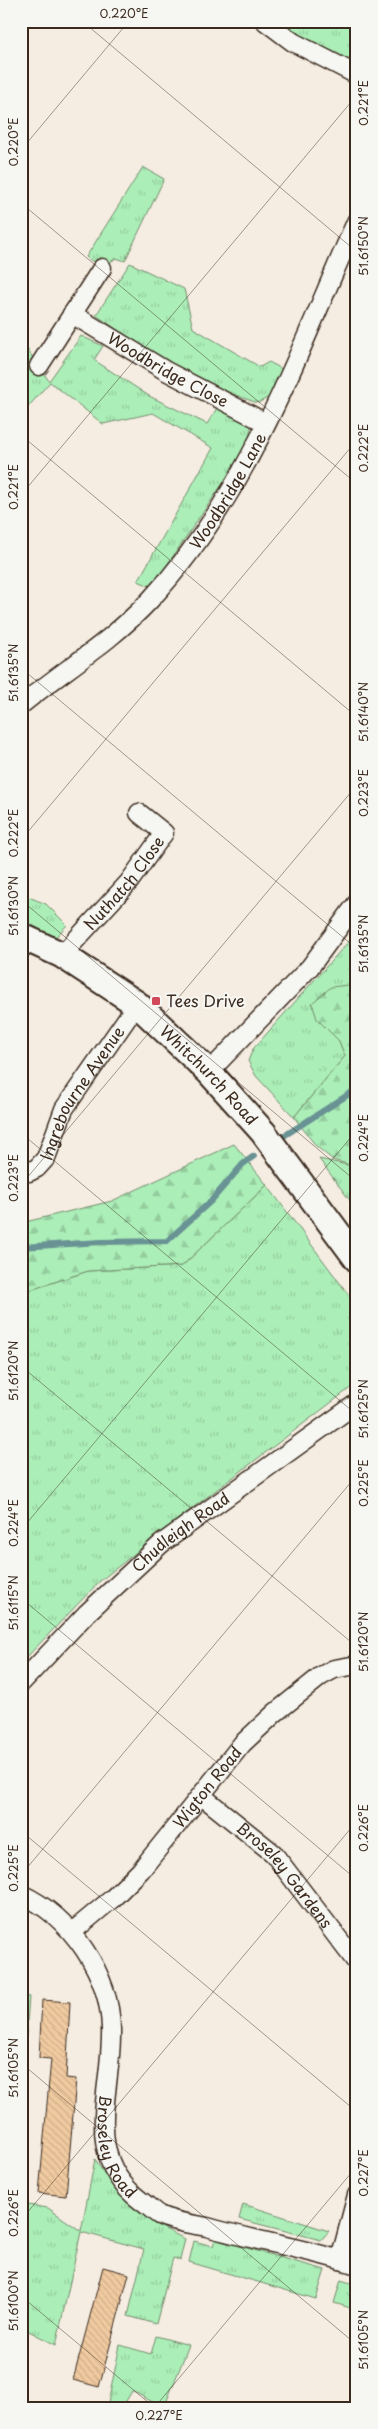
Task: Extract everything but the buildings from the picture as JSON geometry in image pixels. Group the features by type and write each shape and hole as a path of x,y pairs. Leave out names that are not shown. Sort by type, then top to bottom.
{"street":[{"path":"265,21 293,42 357,75"},
{"name":"Woodbridge Lane","path":"24,698 98,647 150,600 215,517 245,468 357,220"},
{"path":"39,366 102,268"},
{"name":"Woodbridge Close","path":"72,314 166,371 266,423"},
{"name":"Nuthatch Close","path":"62,955 128,882 164,833 140,813"},
{"path":"209,1072 310,967 357,903"},
{"name":"Whitchurch Road","path":"21,936 62,955 137,1004 209,1072 263,1132 357,1259"},
{"name":"Ingrebourne Avenue","path":"21,1172 29,1172 37,1168 46,1158 64,1109 137,1004"},
{"name":"Chudleigh Road","path":"21,1683 86,1613 161,1544 357,1403"},
{"name":"Wigton Road","path":"72,1932 113,1898 141,1870 242,1744 321,1676 334,1669 357,1664"},
{"name":"Broseley Gardens","path":"202,1796 273,1852 357,1962"},
{"name":"Broseley Road","path":"21,1894 49,1912 72,1932 89,1958 104,1988 111,2028 103,2116 104,2141 110,2162 120,2181 160,2215 357,2265"},
{"path":"340,2260 357,2195"}],"green space":[{"path":"281,21 357,21 357,65 310,42"},
{"path":"143,167 164,179 125,261 116,258 102,268 86,257"},
{"path":"130,263 184,289 193,328 260,367 269,362 282,369 269,397 258,403 215,386 174,365 96,315"},
{"path":"81,336 103,346 94,360 149,396 207,424 217,408 251,426 249,445 152,587 138,581 213,448 153,413 103,424 50,382 21,415 21,357 27,349 49,381"},
{"path":"21,894 46,904 67,925 55,938 21,919"},
{"path":"357,932 357,984 317,1019 339,1041 345,1056 294,1117 256,1076 248,1061 253,1049"},
{"path":"357,984 357,1167 333,1160 316,1146 294,1117 345,1056 339,1041 317,1019 312,1003 331,987"},
{"path":"234,1144 267,1185 182,1266 88,1271 21,1293 21,1223 112,1201"},
{"path":"319,1159 357,1167 357,1210"},
{"path":"267,1185 357,1306 357,1383 100,1581 21,1663 21,1293 88,1271 182,1266"},
{"path":"21,1995 29,1997 26,2036 21,2035"},
{"path":"95,2159 113,2186 133,2207 156,2224 185,2239 180,2260 173,2258 156,2324 128,2316 144,2249 81,2232 56,2345 21,2327 21,2204 48,2208 81,2231"},
{"path":"243,2204 329,2231 321,2240 239,2219"},
{"path":"215,2239 325,2270 316,2299 189,2262 194,2241 213,2246"},
{"path":"341,2280 357,2285 357,2310 334,2303"},
{"path":"156,2336 189,2345 164,2408 132,2391 122,2408 107,2408 120,2345 151,2354"}],"waterway":[{"path":"276,1141 357,1089"},
{"path":"21,1247 101,1242 167,1241 211,1201 243,1164 254,1156"}],"place":[{"name":"Tees Drive","path":"156,1001"}]}
